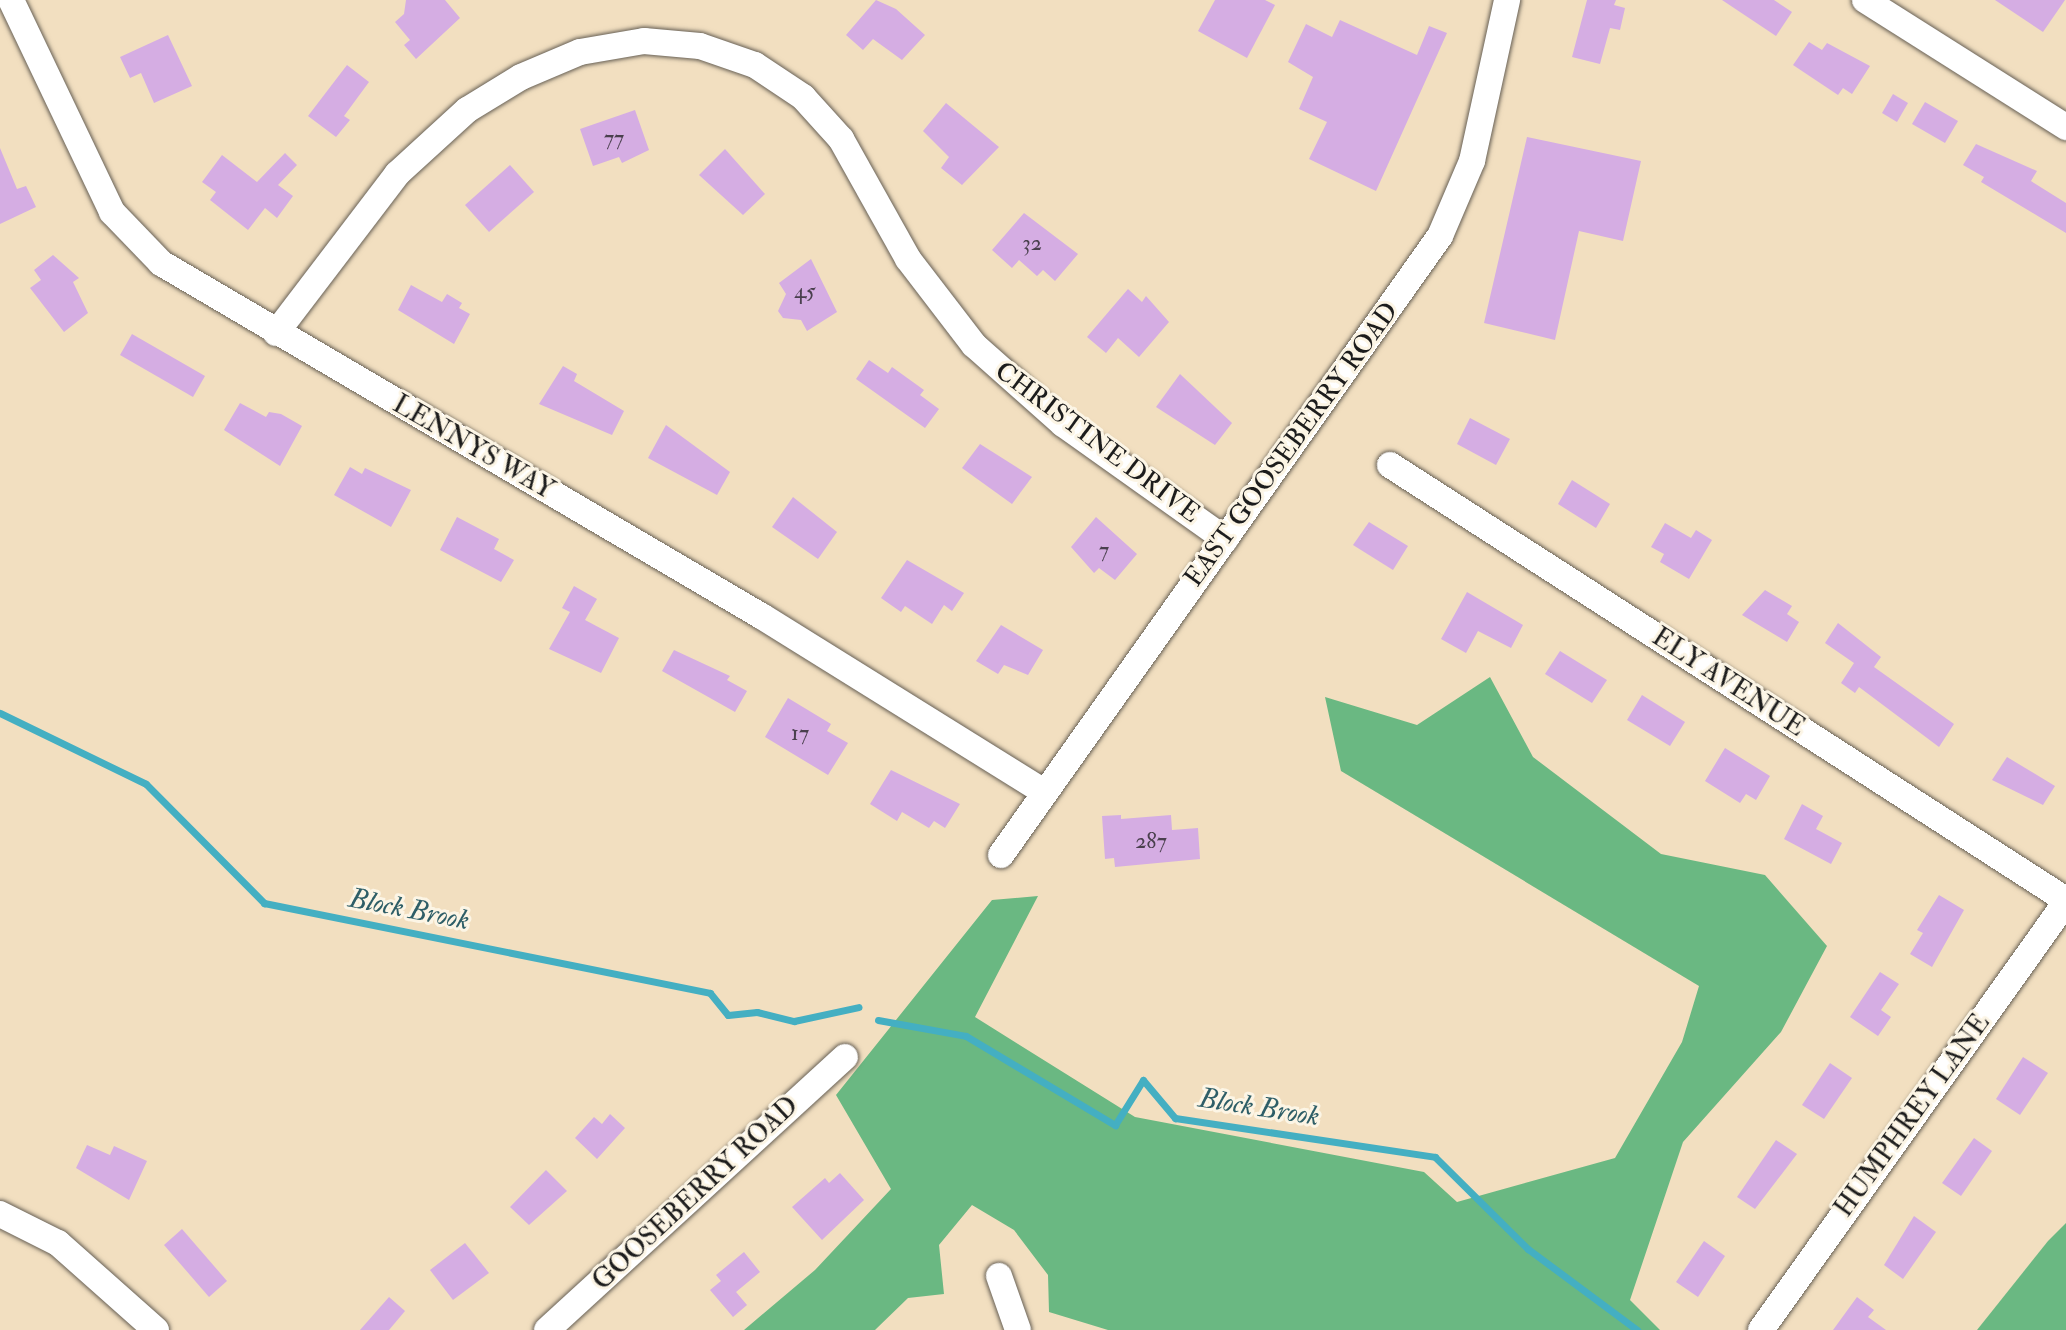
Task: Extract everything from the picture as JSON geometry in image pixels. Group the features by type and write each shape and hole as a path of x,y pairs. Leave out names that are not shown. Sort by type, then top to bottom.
{"street":[{"name":"EAST GOOSEBERRY ROAD","path":"1001,855 1043,791 1440,236 1472,161 1507,0"},
{"path":"1865,0 2066,127"},
{"name":"LENNYS WAY","path":"14,1 112,212 125,230 161,263 776,624 1043,791"},
{"name":"CHRISTINE DRIVE","path":"276,333 397,174 467,110 521,77 580,52 644,41 700,46 755,65 803,97 841,139 908,259 974,345 1063,424 1225,539"},
{"name":"ELY AVENUE","path":"1390,465 2066,901"},
{"name":"HUMPHREY LANE","path":"1761,1330 2066,901"},
{"name":"GOOSEBERRY ROAD","path":"547,1330 845,1057"},
{"path":"0,1214 33,1228 81,1261 156,1330"},
{"path":"999,1276 1018,1330"}],"green space":[{"path":"1490,677 1533,757 1661,854 1765,875 1827,946 1781,1032 1683,1142 1630,1300 1660,1330 1108,1330 1049,1312 1048,1275 1014,1230 972,1205 939,1245 944,1294 908,1298 875,1330 744,1330 815,1270 891,1189 836,1095 992,900 1038,896 975,1017 1135,1117 1424,1172 1457,1202 1615,1158 1682,1042 1699,986 1341,771 1325,697 1417,725"},
{"path":"2066,1223 2066,1330 1977,1330 2048,1241"}],"building":[{"path":"406,0 445,0 460,18 416,59 404,45 410,40 395,22 404,14"},
{"path":"876,0 896,9 925,35 902,60 873,39 863,50 846,35"},
{"path":"1215,0 1265,0 1275,5 1247,58 1198,31"},
{"path":"1587,0 1616,0 1614,5 1625,8 1620,30 1610,28 1600,64 1572,57"},
{"path":"1722,0 1774,0 1792,12 1776,36"},
{"path":"1995,0 2065,0 2043,32"},
{"path":"1340,20 1417,55 1429,26 1447,33 1376,191 1309,159 1327,122 1299,109 1313,77 1288,62 1306,24 1332,37"},
{"path":"168,35 192,86 154,103 141,73 130,78 120,57"},
{"path":"1809,42 1822,50 1827,43 1870,66 1852,94 1843,88 1838,95 1793,65"},
{"path":"347,65 369,82 344,116 350,120 336,137 308,116"},
{"path":"1893,94 1908,103 1897,122 1882,113"},
{"path":"1925,102 1958,121 1945,143 1912,124"},
{"path":"946,103 999,147 962,185 941,168 949,157 923,131"},
{"path":"635,110 649,150 622,163 619,157 593,166 580,129"},
{"path":"1527,137 1641,161 1623,241 1579,231 1555,340 1484,323"},
{"path":"1976,144 2037,171 2031,181 2066,203 2066,233 1981,182 1984,177 1963,165"},
{"path":"0,148 17,189 26,186 36,207 0,224"},
{"path":"725,149 765,194 743,215 699,175"},
{"path":"285,153 297,165 278,185 293,196 277,218 265,208 248,230 210,200 216,192 202,182 222,155 257,182"},
{"path":"510,165 534,192 489,232 465,205"},
{"path":"1024,213 1078,254 1055,281 1043,270 1037,276 1019,260 1012,268 992,250"},
{"path":"53,255 79,278 73,282 88,313 64,332 30,288 41,280 34,270"},
{"path":"811,259 837,312 807,331 801,320 783,318 778,311 786,294 779,283"},
{"path":"411,285 442,302 447,294 462,303 459,308 470,314 454,344 398,310"},
{"path":"1128,289 1142,302 1146,296 1169,322 1139,357 1118,338 1106,353 1087,337"},
{"path":"132,334 205,376 193,397 120,355"},
{"path":"869,360 888,373 892,367 924,390 920,395 939,409 925,428 856,379"},
{"path":"563,366 577,374 574,381 624,411 612,435 539,404"},
{"path":"1180,374 1232,423 1215,445 1156,407"},
{"path":"240,403 266,417 269,412 281,414 302,426 280,466 224,430"},
{"path":"1470,418 1510,439 1496,465 1457,444"},
{"path":"666,425 730,472 717,495 648,458"},
{"path":"980,444 1032,477 1012,504 962,468"},
{"path":"350,467 362,474 365,468 411,490 391,527 334,495"},
{"path":"1572,480 1610,504 1596,528 1558,504"},
{"path":"793,497 837,532 818,559 772,527"},
{"path":"457,517 499,539 494,549 514,560 501,582 440,550"},
{"path":"1096,517 1137,554 1115,580 1099,568 1094,573 1071,547"},
{"path":"1369,522 1408,546 1393,570 1353,545"},
{"path":"1665,523 1691,538 1696,530 1712,540 1689,579 1660,562 1664,554 1651,547"},
{"path":"907,560 964,593 952,611 944,605 932,624 905,606 901,612 881,598"},
{"path":"574,586 597,599 585,620 619,638 601,673 549,649 570,612 562,608"},
{"path":"1765,590 1792,606 1787,614 1799,622 1787,642 1742,615"},
{"path":"1467,592 1523,625 1511,648 1478,631 1466,653 1441,639"},
{"path":"1838,623 1881,657 1874,667 1954,724 1939,747 1859,687 1855,693 1841,683 1854,663 1825,643"},
{"path":"1001,625 1043,650 1028,675 1004,665 998,674 976,661"},
{"path":"674,650 730,676 727,680 747,691 735,712 662,671"},
{"path":"1560,651 1607,680 1592,703 1545,674"},
{"path":"1642,695 1685,722 1670,746 1627,720"},
{"path":"788,698 831,724 827,731 848,743 828,775 765,737"},
{"path":"1725,748 1770,776 1756,800 1746,794 1740,803 1705,781"},
{"path":"2007,757 2055,786 2043,805 1992,780"},
{"path":"891,770 960,804 945,828 934,821 929,828 902,812 897,821 870,804"},
{"path":"1802,804 1823,816 1816,829 1842,843 1831,864 1784,839"},
{"path":"1121,815 1121,819 1171,815 1172,830 1198,828 1200,859 1115,867 1114,858 1105,859 1102,816"},
{"path":"1939,895 1964,910 1932,967 1910,954 1923,933 1917,930"},
{"path":"1880,972 1899,984 1881,1010 1891,1017 1878,1036 1850,1017"},
{"path":"2023,1057 2048,1073 2020,1115 1996,1099"},
{"path":"1830,1063 1852,1078 1824,1119 1802,1105"},
{"path":"610,1114 625,1128 597,1159 575,1138 594,1117 602,1124"},
{"path":"1974,1138 1992,1151 1961,1196 1942,1183"},
{"path":"1776,1140 1797,1154 1755,1209 1737,1197"},
{"path":"87,1145 110,1155 114,1146 147,1161 129,1200 76,1168"},
{"path":"546,1170 567,1191 529,1225 510,1207"},
{"path":"840,1173 864,1200 822,1240 792,1207 825,1178 829,1183"},
{"path":"1914,1216 1936,1232 1903,1279 1884,1265"},
{"path":"182,1229 227,1281 209,1297 164,1245"},
{"path":"1704,1241 1725,1256 1698,1297 1676,1282"},
{"path":"465,1243 489,1273 453,1300 430,1270"},
{"path":"744,1252 760,1272 736,1292 747,1305 733,1317 710,1290 721,1281 716,1275"},
{"path":"389,1297 405,1311 389,1330 360,1330"},
{"path":"1857,1297 1874,1310 1868,1317 1886,1330 1833,1330"}],"waterway":[{"name":"Block Brook","path":"0,713 146,784 264,903 710,993 728,1015 757,1012 794,1021 859,1007"},
{"name":"Block Brook","path":"878,1020 966,1036 1115,1125 1143,1080 1175,1118 1435,1157 1528,1249 1637,1330"}]}
